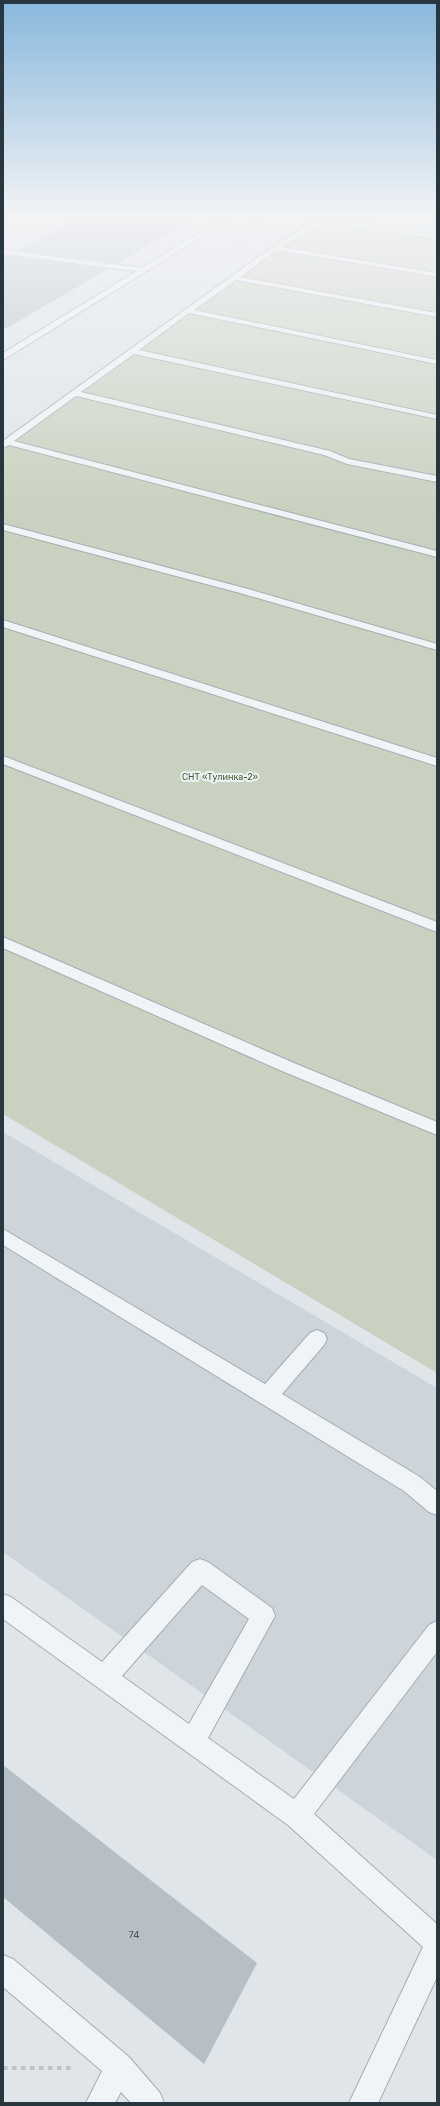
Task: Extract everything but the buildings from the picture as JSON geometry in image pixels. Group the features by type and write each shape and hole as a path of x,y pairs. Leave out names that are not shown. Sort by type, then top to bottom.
{"street":[{"path":"3,356 73,313"}],"lane":[{"path":"5,444 185,313"},
{"path":"199,313 437,362"},
{"path":"132,351 437,417"},
{"path":"75,393 327,453 347,461 437,479"},
{"path":"5,444 437,554"},
{"path":"3,527 244,591 437,647"},
{"path":"3,623 437,762"},
{"path":"3,760 437,927"},
{"path":"3,942 288,1067 437,1129"},
{"path":"3,1236 412,1484 437,1505"},
{"path":"268,1396 317,1339"},
{"path":"104,1678 200,1570 264,1616 193,1741"},
{"path":"3,1605 297,1816 437,1942"},
{"path":"297,1816 437,1632"},
{"path":"363,2103 437,1947"},
{"path":"3,1969 119,2068 150,2103"},
{"path":"100,2103 119,2068"}],"path":[{"path":"3,2068 119,2068"}],"shaded area":[{"path":"3,1132 437,1388 437,1860 3,1552"}],"green space":[{"name":"СНТ «Тулинка-2»","path":"178,313 437,313 437,1373 3,1114 3,440"}]}
